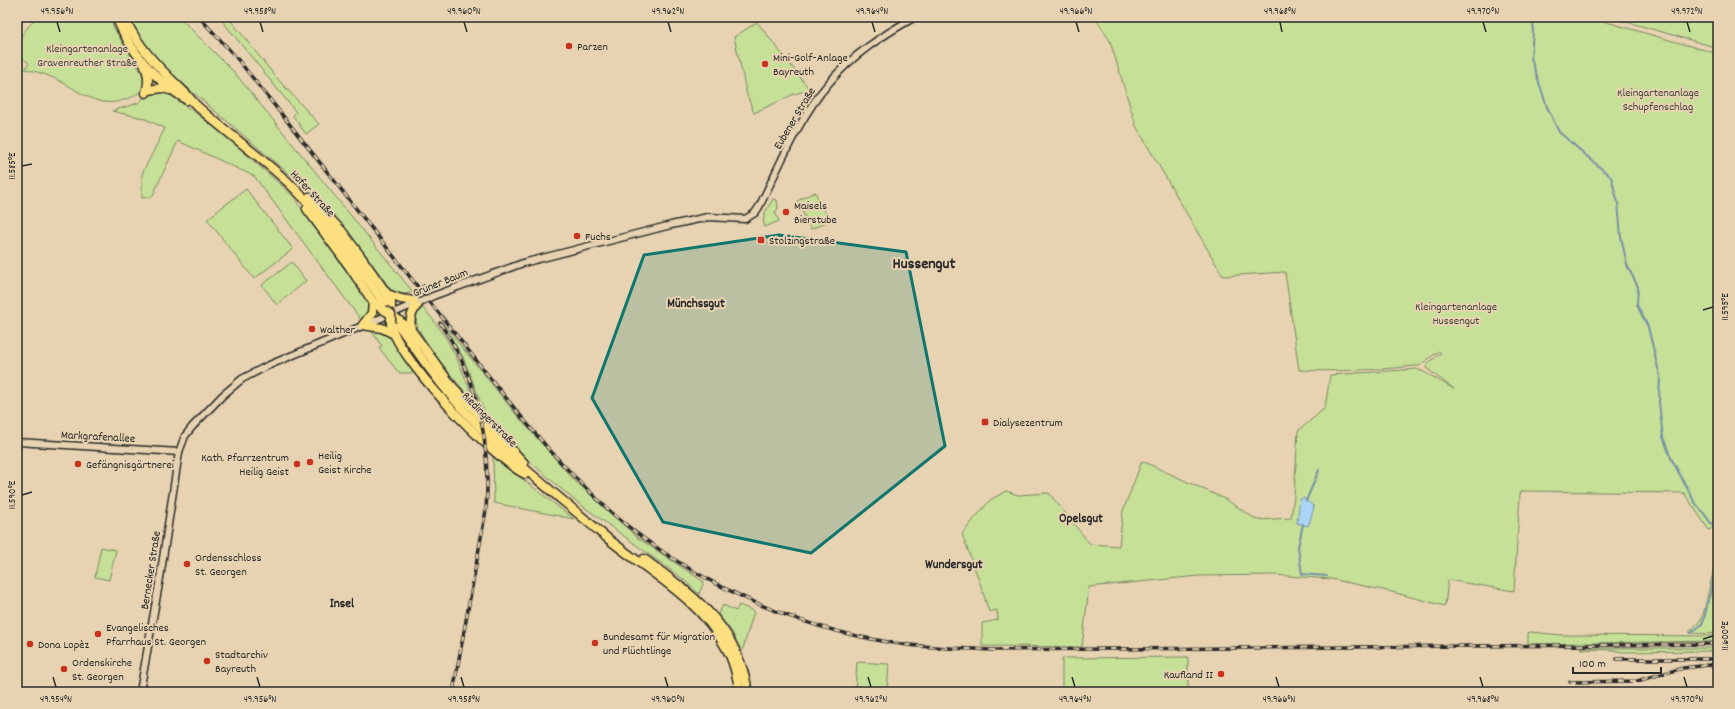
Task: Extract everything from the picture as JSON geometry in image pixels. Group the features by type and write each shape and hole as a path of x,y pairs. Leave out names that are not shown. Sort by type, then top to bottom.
{"main road":[{"name":"Hofer Straße","path":"116,17 133,50 144,64 175,92 197,106 251,149 294,188 346,248 391,314"},
{"name":"Hofer Straße","path":"124,17 142,48 154,63 197,106"},
{"path":"144,64 148,77 147,91 162,88 175,92"},
{"path":"294,188 308,196 341,230 387,294 391,314 392,333"},
{"path":"294,188 302,203 373,302 411,330 452,386 527,466 540,482"},
{"path":"387,294 401,299 420,302 412,313 410,324 411,330"},
{"path":"363,325 372,314 373,302"},
{"name":"Riedingerstraße","path":"391,314 421,359 456,402 498,446 600,532 677,591 708,621 727,649 740,692"},
{"path":"363,325 382,328 392,333 427,381 469,428 511,466 540,482"},
{"name":"Riedingerstraße","path":"591,523 603,529 681,586 713,616 734,646 743,670 748,692"}],"street":[{"name":"Eubener Straße","path":"750,218 760,207 808,112 828,84 849,62 868,46 915,17"},
{"name":"Grüner Baum","path":"179,452 185,436 192,427 223,395 242,380 267,366 433,296 523,263 666,226 708,217 750,218"},
{"name":"Markgrafenallee","path":"17,442 179,452"},
{"name":"Bernecker Straße","path":"140,692 159,585 179,452"}],"highlighted area":[{"path":"779,235 906,252 945,446 811,553 663,522 592,398 644,255"}],"green space":[{"name":"Kleingartenanlage Gravenreuther Straße","path":"36,17 109,17 115,30 143,75 145,82 142,89 130,98 124,100 115,102 98,101 51,77 25,69 29,63 17,54 17,41"},
{"path":"129,17 179,17 234,72 413,292 401,294 390,289 359,246 327,209 289,174 182,83 159,61 137,34"},
{"path":"219,17 228,17 275,76 319,124 306,134 293,116 296,112"},
{"path":"1095,17 1589,17 1718,54 1718,525 1709,530 1684,493 1522,491 1520,494 1514,591 1448,580 1445,606 1392,592 1331,579 1274,575 1199,576 1089,587 1082,647 982,646 982,623 998,620 997,610 989,612 962,534 990,500 1006,491 1018,495 1049,493 1090,544 1119,546 1123,511 1142,461 1225,499 1257,520 1291,518 1294,496 1298,431 1325,408 1330,375 1417,369 1454,389 1426,368 1427,364 1441,353 1439,351 1419,366 1328,371 1299,370 1285,272 1223,276 1136,126 1110,41"},
{"path":"1610,17 1718,17 1718,48"},
{"name":"Mini-Golf-Anlage Bayreuth","path":"757,22 810,90 794,94 754,113 747,95 734,37"},
{"path":"164,91 200,116 292,195 369,303 368,314 361,320 254,176 178,141 152,197 142,198 142,174 165,128 143,118 112,111 138,103 149,93"},
{"path":"246,189 293,249 254,279 207,219"},
{"path":"815,192 829,221 811,229 797,201"},
{"path":"773,199 777,200 778,209 775,212 779,221 765,227 763,220 764,216"},
{"path":"292,262 306,281 277,305 262,285"},
{"path":"423,308 441,330 454,352 474,402 430,349 423,337 416,318 417,313"},
{"path":"441,321 514,412 573,479 638,538 704,582 699,594 683,579 573,499 526,458 484,411 463,357"},
{"path":"379,330 391,335 415,373 399,373 379,348 382,346 372,332"},
{"path":"493,456 574,519 494,503"},
{"path":"101,547 116,550 109,580 95,577"},
{"path":"1718,551 1718,634 1691,633 1689,632 1699,622 1703,615"},
{"path":"723,605 736,611 739,605 754,611 742,652 732,632 718,614"},
{"path":"1528,633 1561,635 1718,636 1718,641 1528,644"},
{"path":"1580,648 1718,648 1718,651 1622,652"},
{"path":"1188,657 1188,691 1062,692 1062,658"},
{"path":"857,662 889,664 887,692 855,692"}],"water":[{"path":"1304,498 1314,507 1308,526 1297,523 1300,499"}],"waterway":[{"path":"1534,17 1531,58 1547,107 1559,132 1611,177 1618,203 1621,237 1627,265 1638,287 1637,305 1648,327 1660,376 1659,403 1663,437 1671,458 1694,501 1718,532"},
{"path":"1306,501 1319,470"},
{"path":"1303,524 1298,547 1302,574 1327,576"},
{"path":"1691,633 1702,624 1718,560"}],"railway":[{"path":"199,17 235,56 499,390 570,472 615,516 678,562 743,597 776,611 846,633 882,641 923,646 992,650 1718,644"},
{"path":"440,323 453,344 464,367 473,389 480,413 484,437 487,485 486,510 453,692"},
{"path":"1617,659 1712,659"},
{"path":"1570,682 1637,681 1683,668 1718,664"}],"place":[{"name":"Parzen","path":"569,46"},
{"name":"Mini-Golf-Anlage Bayreuth","path":"765,64"},
{"name":"Maisels Bierstube","path":"786,212"},
{"name":"Fuchs","path":"577,236"},
{"name":"Stolzingstraße","path":"761,240"},
{"name":"Walther","path":"312,329"},
{"name":"Dialysezentrum","path":"985,422"},
{"name":"Heilig Geist Kirche","path":"310,462"},
{"name":"Gefängnisgärtnerei","path":"78,464"},
{"name":"Kath. Pfarrzentrum Heilig Geist","path":"297,464"},
{"name":"Ordensschloss St. Georgen","path":"187,564"},
{"name":"Evangelisches Pfarrhaus St. Georgen","path":"98,634"},
{"name":"Bundesamt für Migration und Flüchtlinge","path":"595,643"},
{"name":"Dona Lopèz","path":"30,644"},
{"name":"Stadtarchiv Bayreuth","path":"207,661"},
{"name":"Ordenskirche St. Georgen","path":"64,669"},
{"name":"Kaufland II","path":"1221,674"}],"district":[{"name":"Hussengut","path":"924,262"},
{"name":"Münchssgut","path":"696,302"},
{"name":"Opelsgut","path":"1081,517"},
{"name":"Wundersgut","path":"954,563"},
{"name":"Insel","path":"342,602"}],"park label":[{"name":"Kleingartenanlage Schupfenschlag","path":"1658,99"},
{"name":"Kleingartenanlage Hussengut","path":"1456,313"}]}
